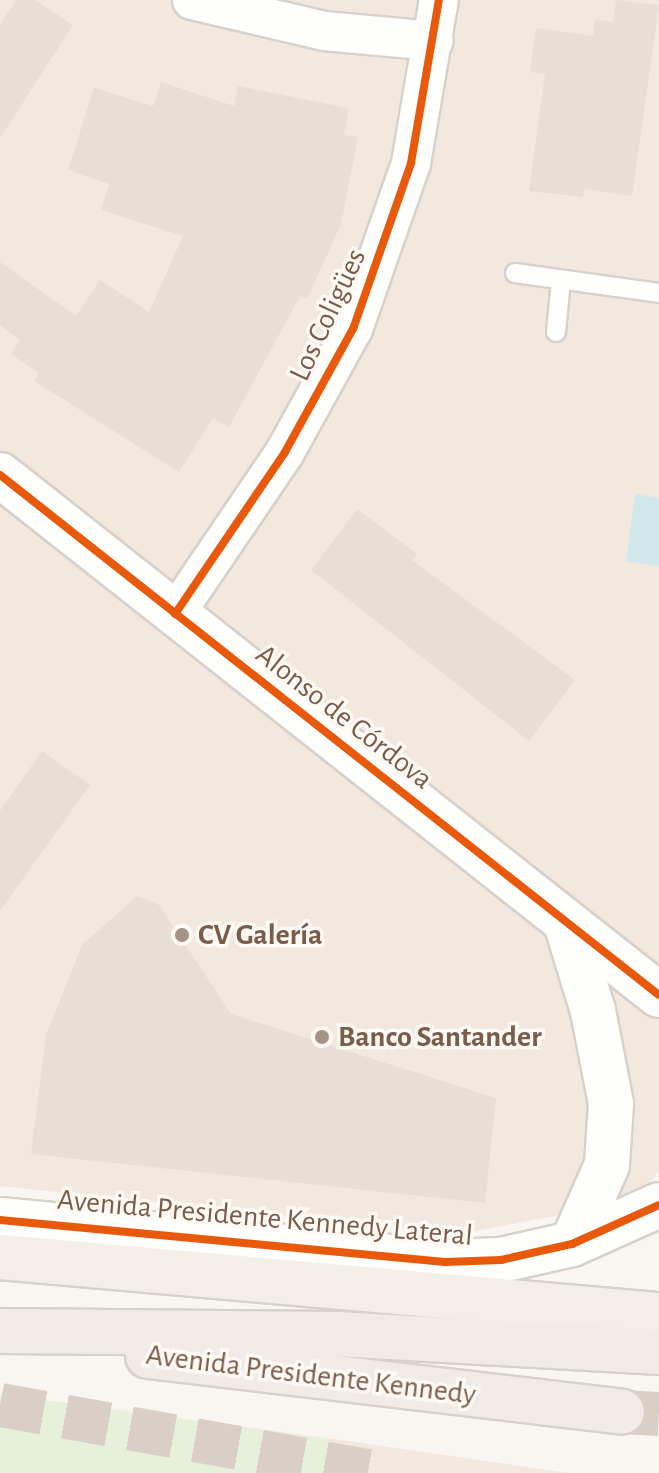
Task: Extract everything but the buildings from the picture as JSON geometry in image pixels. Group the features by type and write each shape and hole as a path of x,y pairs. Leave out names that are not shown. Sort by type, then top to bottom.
{"highway":[{"path":"470,1340 659,1330"},
{"path":"0,1331 470,1340 659,1352"},
{"name":"Avenida Presidente Kennedy","path":"0,1339 622,1412"}],"main road":[{"name":"Alonso de Córdova","path":"0,475 659,995"},
{"path":"566,923 599,1035 611,1104 611,1140 600,1190 572,1244"},
{"name":"Avenida Presidente Kennedy Lateral","path":"0,1220 445,1262 501,1260 572,1244 659,1205"},
{"name":"Avenida Presidente Kennedy Lateral","path":"0,1257 659,1315"}],"street":[{"path":"192,0 250,18 324,31 434,41"},
{"name":"Los Coligües","path":"175,614 285,452 353,329 407,178 439,0"}],"lane":[{"path":"515,273 659,293"},
{"path":"556,332 561,280"}],"shaded area":[{"path":"0,0 659,0 659,1171 638,1200 460,1234 0,1186"},
{"path":"327,1438 568,1473 324,1473"}],"green space":[{"path":"0,1394 327,1438 324,1473 0,1473"}],"water":[{"path":"635,494 659,498 659,566 626,562"}],"tunnel":[{"path":"0,1405 379,1473"},
{"path":"622,1412 659,1414"}],"cycle path":[{"path":"175,614 285,452 353,329 411,163 439,0"},
{"path":"0,475 659,995"},
{"path":"0,1220 445,1262 501,1260 572,1244 659,1205"}],"place":[{"name":"CV Galería","path":"182,935"},
{"name":"Banco Santander","path":"322,1037"}]}
